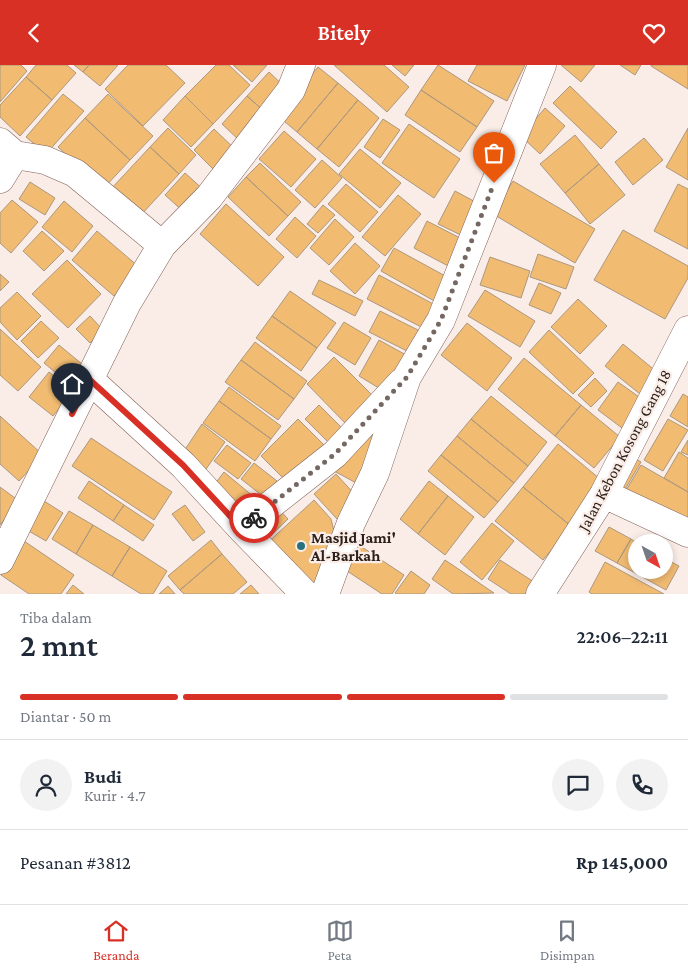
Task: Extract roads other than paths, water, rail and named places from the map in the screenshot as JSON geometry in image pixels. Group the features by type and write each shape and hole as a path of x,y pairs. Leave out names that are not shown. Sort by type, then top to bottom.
{"street":[{"path":"0,560 127,303 162,245 209,197 286,98 292,90 301,65"},
{"path":"241,528 335,454 407,377 441,320 542,65"},
{"path":"0,179 8,148 45,160 75,173 162,245"},
{"name":"Jalan Kebon Kosong Gang 18","path":"540,594 604,494 688,330"},
{"path":"325,594 351,523 375,473 407,377"},
{"path":"89,379 183,465 305,594"},
{"path":"604,494 688,533"}],"place":[{"name":"Masjid Jami' Al-Barkah","path":"301,546"}]}
